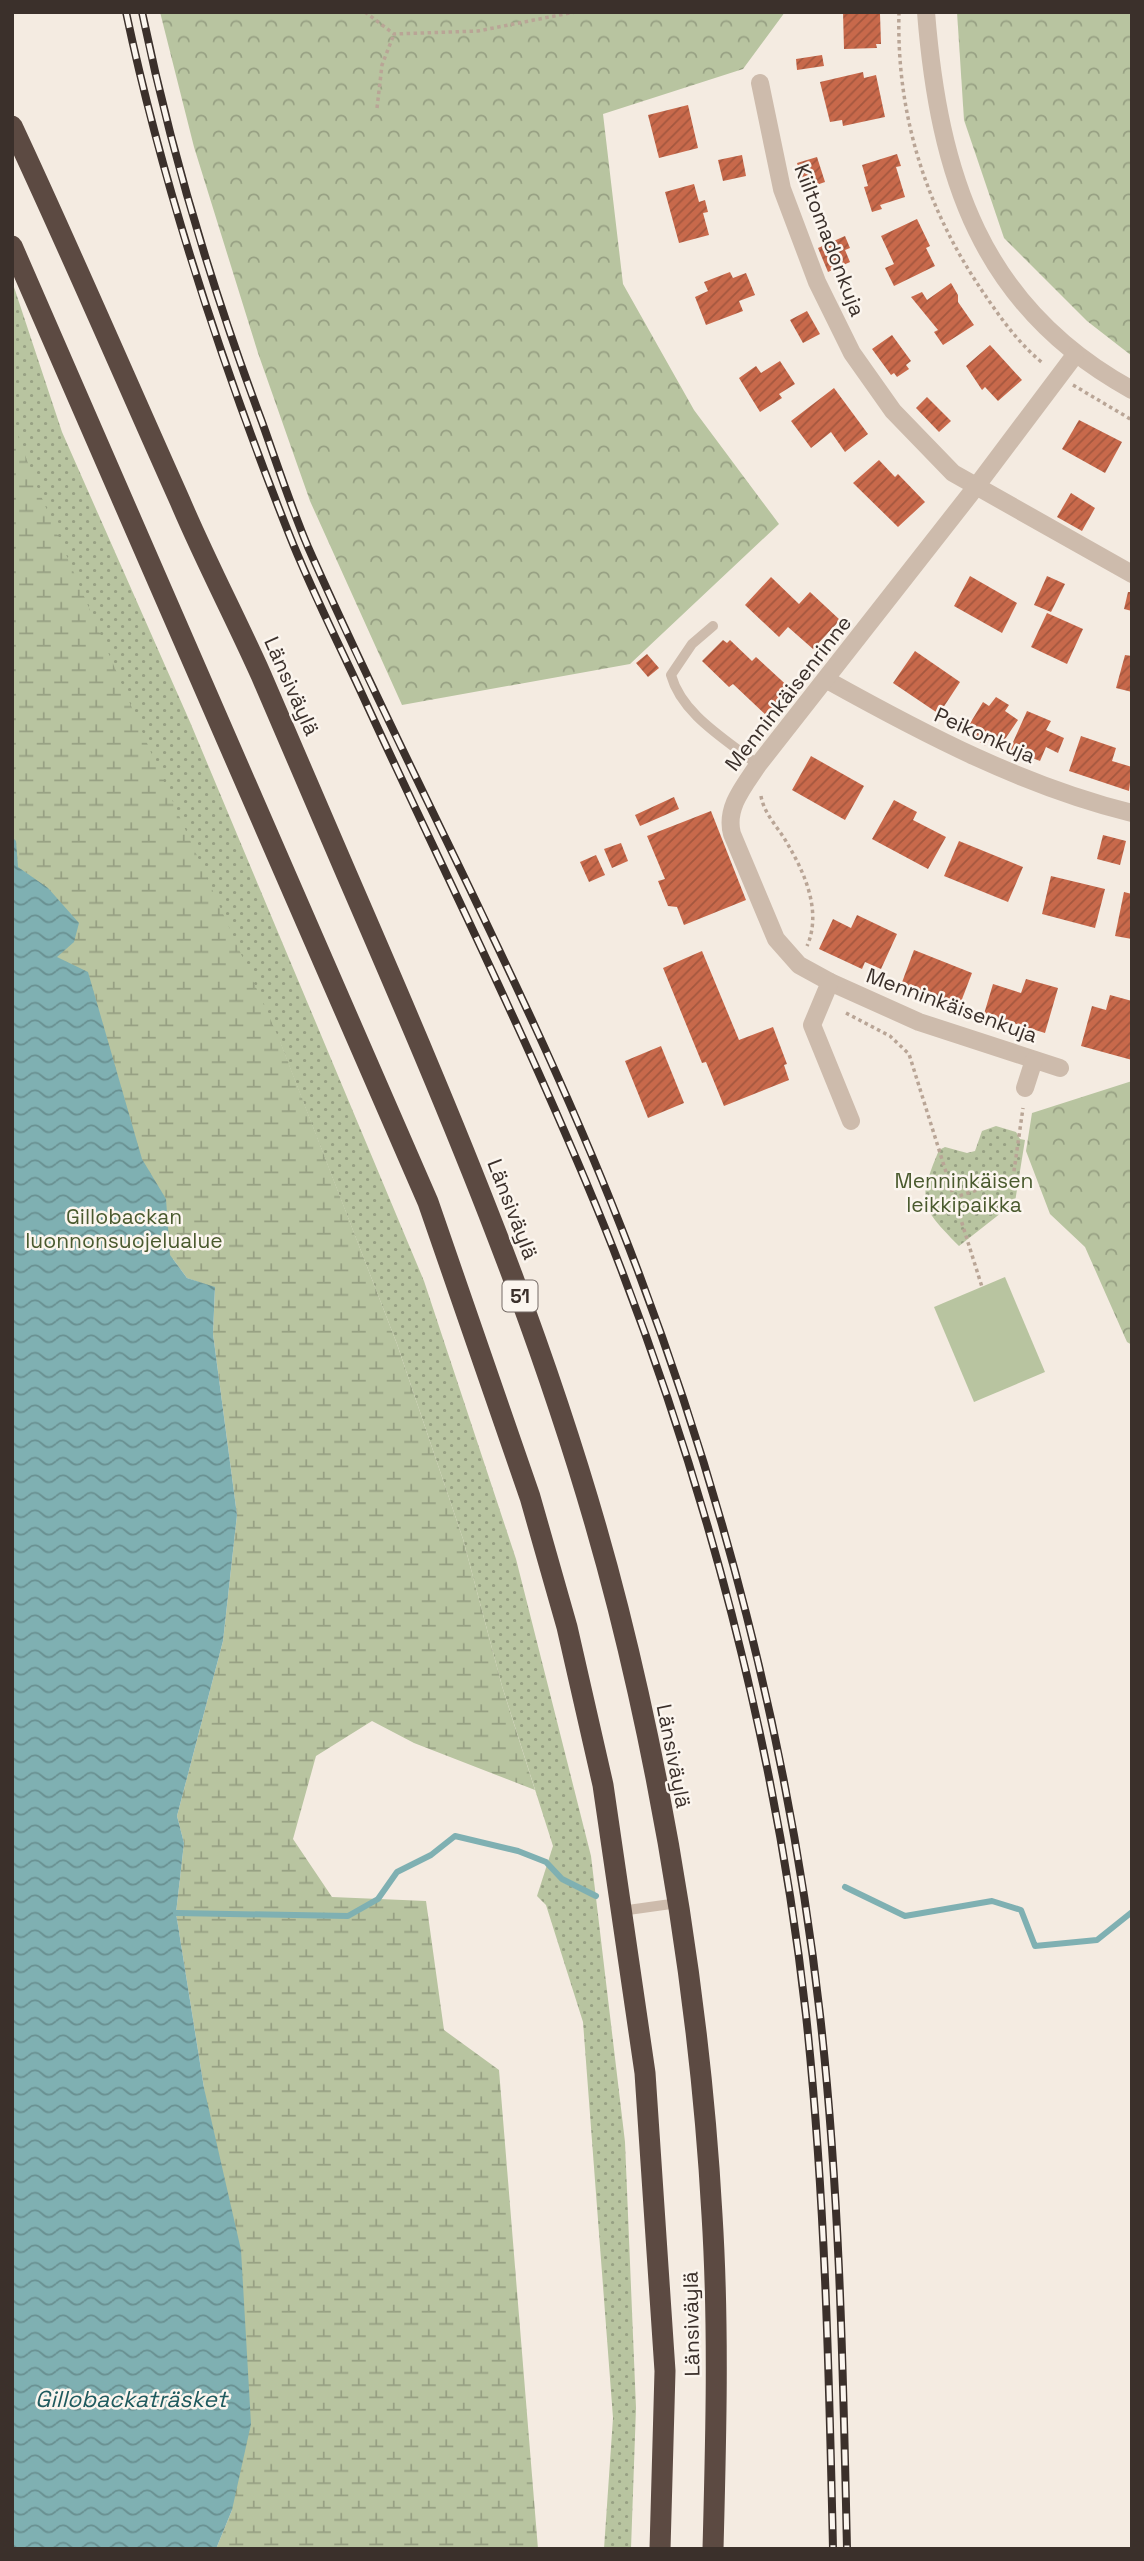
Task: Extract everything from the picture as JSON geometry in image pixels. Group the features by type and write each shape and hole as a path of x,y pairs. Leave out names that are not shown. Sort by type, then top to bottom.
{"highway":[{"name":"Länsiväylä","path":"12,126 265,683 473,1171 537,1344 580,1474 619,1611 678,1903 701,2067 712,2218 717,2381 713,2549"},
{"name":"Länsiväylä","path":"12,246 428,1202 530,1497 567,1626 603,1785 645,2073 665,2371 660,2549"}],"street":[{"path":"926,12 930,62 941,131 962,200 996,266 1047,327 1075,355 1132,390"},
{"name":"Kiiltomadonkuja","path":"760,83 782,189 817,282 839,329 892,411 929,452 975,488 1132,573"},
{"name":"Menninkäisenrinne","path":"830,982 799,965 776,939 730,825 737,799 758,765 827,680 1075,355"},
{"name":"Peikonkuja","path":"827,680 896,720 1044,788 1132,813"},
{"path":"830,982 812,1025 851,1121"},
{"name":"Menninkäisenkuja","path":"830,982 919,1022 1060,1068"},
{"path":"1025,1088 1034,1060"}],"lane":[{"path":"713,626 680,659 671,675 676,691 697,716 758,765"},
{"path":"621,1911 678,1903"}],"path":[{"path":"365,12 394,34 478,32 575,12"},
{"path":"377,108 382,65 394,34"},
{"path":"763,789 763,805 788,843 814,911 815,923 799,965"},
{"path":"822,1000 890,1036 909,1054 982,1287"},
{"path":"953,1198 1013,1178 1025,1088"}],"green space":[{"path":"160,12 785,12 743,69 603,114 623,284 694,410 779,524 630,664 402,705 310,501 258,353 194,147"},
{"path":"957,12 1132,12 1132,356 1087,321 1004,238 964,120"},
{"name":"Gillobackan luonnonsuojelualue","path":"12,281 62,432 190,722 424,1281 516,1559 591,1856 625,2142 636,2408 631,2549 604,2549 613,2418 583,2022 546,1905 537,1896 553,1846 502,1686 463,1539 397,1344 280,1042 12,1586"},
{"name":"Gillobackaträsket","path":"12,420 35,482 156,764 280,1041 397,1344 463,1539 502,1686 535,1790 414,1743 372,1721 316,1756 293,1839 332,1897 426,1901 444,2030 499,2070 538,2549 216,2549 232,2510 204,2088 176,1913 184,1843 177,1816 223,1641 237,1515 213,1334 215,1288 187,1278 170,1255 166,1199 142,1159 88,973 57,957 48,888 18,867 16,841 12,837"},
{"path":"1132,1081 1132,1345 1127,1342 1085,1247 1050,1214 1026,1151 1032,1113"},
{"name":"Menninkäisen leikkipaikka","path":"996,1126 1016,1132 1020,1139 1025,1140 1015,1202 959,1246 930,1212 925,1193 927,1182 939,1150 945,1147 967,1153 975,1151 982,1131"},
{"path":"1005,1277 1045,1372 974,1402 934,1307"}],"water":[{"name":"Gillobackaträsket","path":"12,837 16,841 18,867 48,888 79,923 74,942 57,957 88,972 142,1159 166,1199 170,1255 187,1278 215,1287 213,1334 237,1515 223,1641 177,1816 184,1843 176,1913 204,2088 241,2250 251,2424 232,2510 216,2549 12,2549"}],"building":[{"path":"843,12 880,14 881,44 876,44 877,48 844,49"},
{"path":"822,55 824,66 797,70 796,59"},
{"path":"863,72 864,78 876,75 885,117 843,126 842,120 830,122 820,82"},
{"path":"688,105 698,148 659,158 648,115"},
{"path":"897,154 901,166 896,167 905,197 880,205 882,209 872,212 864,187 868,186 862,165"},
{"path":"742,155 746,176 723,181 718,160"},
{"path":"817,157 825,182 805,189 797,163"},
{"path":"694,184 699,202 705,200 708,212 703,213 709,235 679,243 665,192"},
{"path":"917,219 930,246 926,248 935,266 894,286 885,268 894,264 881,236"},
{"path":"845,236 850,248 845,250 850,262 828,272 818,248"},
{"path":"730,272 733,278 746,273 755,295 739,301 743,311 706,325 695,297 708,291 704,282"},
{"path":"951,283 958,295 958,302 974,325 943,345 934,332 938,330 911,297 922,292 927,300"},
{"path":"807,311 820,334 803,343 790,320"},
{"path":"892,335 911,361 906,365 909,369 897,377 894,373 891,375 872,349"},
{"path":"990,345 1022,380 998,401 985,387 982,390 966,366"},
{"path":"780,361 795,384 779,394 782,398 760,412 739,378 756,366 761,373"},
{"path":"834,388 868,434 845,452 831,432 811,448 791,421"},
{"path":"927,397 951,421 939,432 916,408"},
{"path":"1079,420 1122,442 1105,473 1062,449"},
{"path":"879,460 895,477 898,474 925,502 898,527 853,483"},
{"path":"1071,493 1095,508 1082,531 1057,517"},
{"path":"970,576 1017,603 1002,633 954,606"},
{"path":"1047,576 1065,584 1051,612 1034,605"},
{"path":"771,577 799,604 810,592 840,620 813,649 788,627 779,637 745,605"},
{"path":"1128,592 1132,592 1132,611 1124,609"},
{"path":"1047,613 1083,629 1067,664 1031,647"},
{"path":"723,640 727,643 730,640 752,661 756,657 793,691 768,717 733,684 729,687 702,661"},
{"path":"915,651 960,682 939,714 893,683"},
{"path":"647,654 659,668 648,677 636,663"},
{"path":"1125,655 1132,656 1132,692 1116,688"},
{"path":"996,697 1009,705 1005,711 1018,720 1001,745 990,738 985,746 974,738 978,731 969,725 983,702 989,706"},
{"path":"1027,711 1051,721 1046,730 1064,738 1058,753 1046,747 1040,761 1010,749"},
{"path":"1081,736 1116,748 1112,761 1132,767 1129,791 1069,771"},
{"path":"811,756 864,786 845,820 792,790"},
{"path":"674,797 679,809 640,826 635,815"},
{"path":"894,800 917,812 913,820 946,837 928,869 872,839"},
{"path":"711,811 746,900 684,925 677,907 668,906 658,881 665,879 647,836"},
{"path":"1103,835 1126,841 1120,865 1097,859"},
{"path":"959,841 1023,867 1008,902 944,876"},
{"path":"621,843 628,861 612,868 604,849"},
{"path":"596,855 605,875 589,882 580,862"},
{"path":"1051,876 1105,889 1095,928 1042,914"},
{"path":"1124,892 1132,894 1132,939 1115,936"},
{"path":"857,915 897,934 881,969 865,962 862,969 819,949 833,919 851,928"},
{"path":"914,950 972,973 959,1007 901,985"},
{"path":"702,951 739,1040 773,1027 787,1064 784,1065 789,1080 724,1106 706,1062 702,1063 663,968"},
{"path":"1026,979 1058,988 1045,1033 984,1014 993,984 1021,993"},
{"path":"1110,995 1132,1001 1132,1060 1081,1046 1092,1006 1106,1010"},
{"path":"661,1046 684,1103 648,1118 625,1061"}],"waterway":[{"path":"176,1913 348,1916 378,1899 397,1872 431,1855 455,1836 518,1851 546,1862 562,1879 596,1896"},
{"path":"845,1887 905,1916 992,1901 1021,1910 1035,1946 1097,1940 1132,1912"}],"railway":[{"path":"126,12 141,79 177,211 218,342 264,470 307,577 549,1096 605,1228 641,1323 705,1516 756,1714 793,1914 806,2015 822,2215 833,2549"},
{"path":"142,12 194,220 226,322 296,516 347,632 509,970 586,1141 657,1322 720,1516 770,1714 807,1914 820,2015 836,2215 847,2549"}]}
